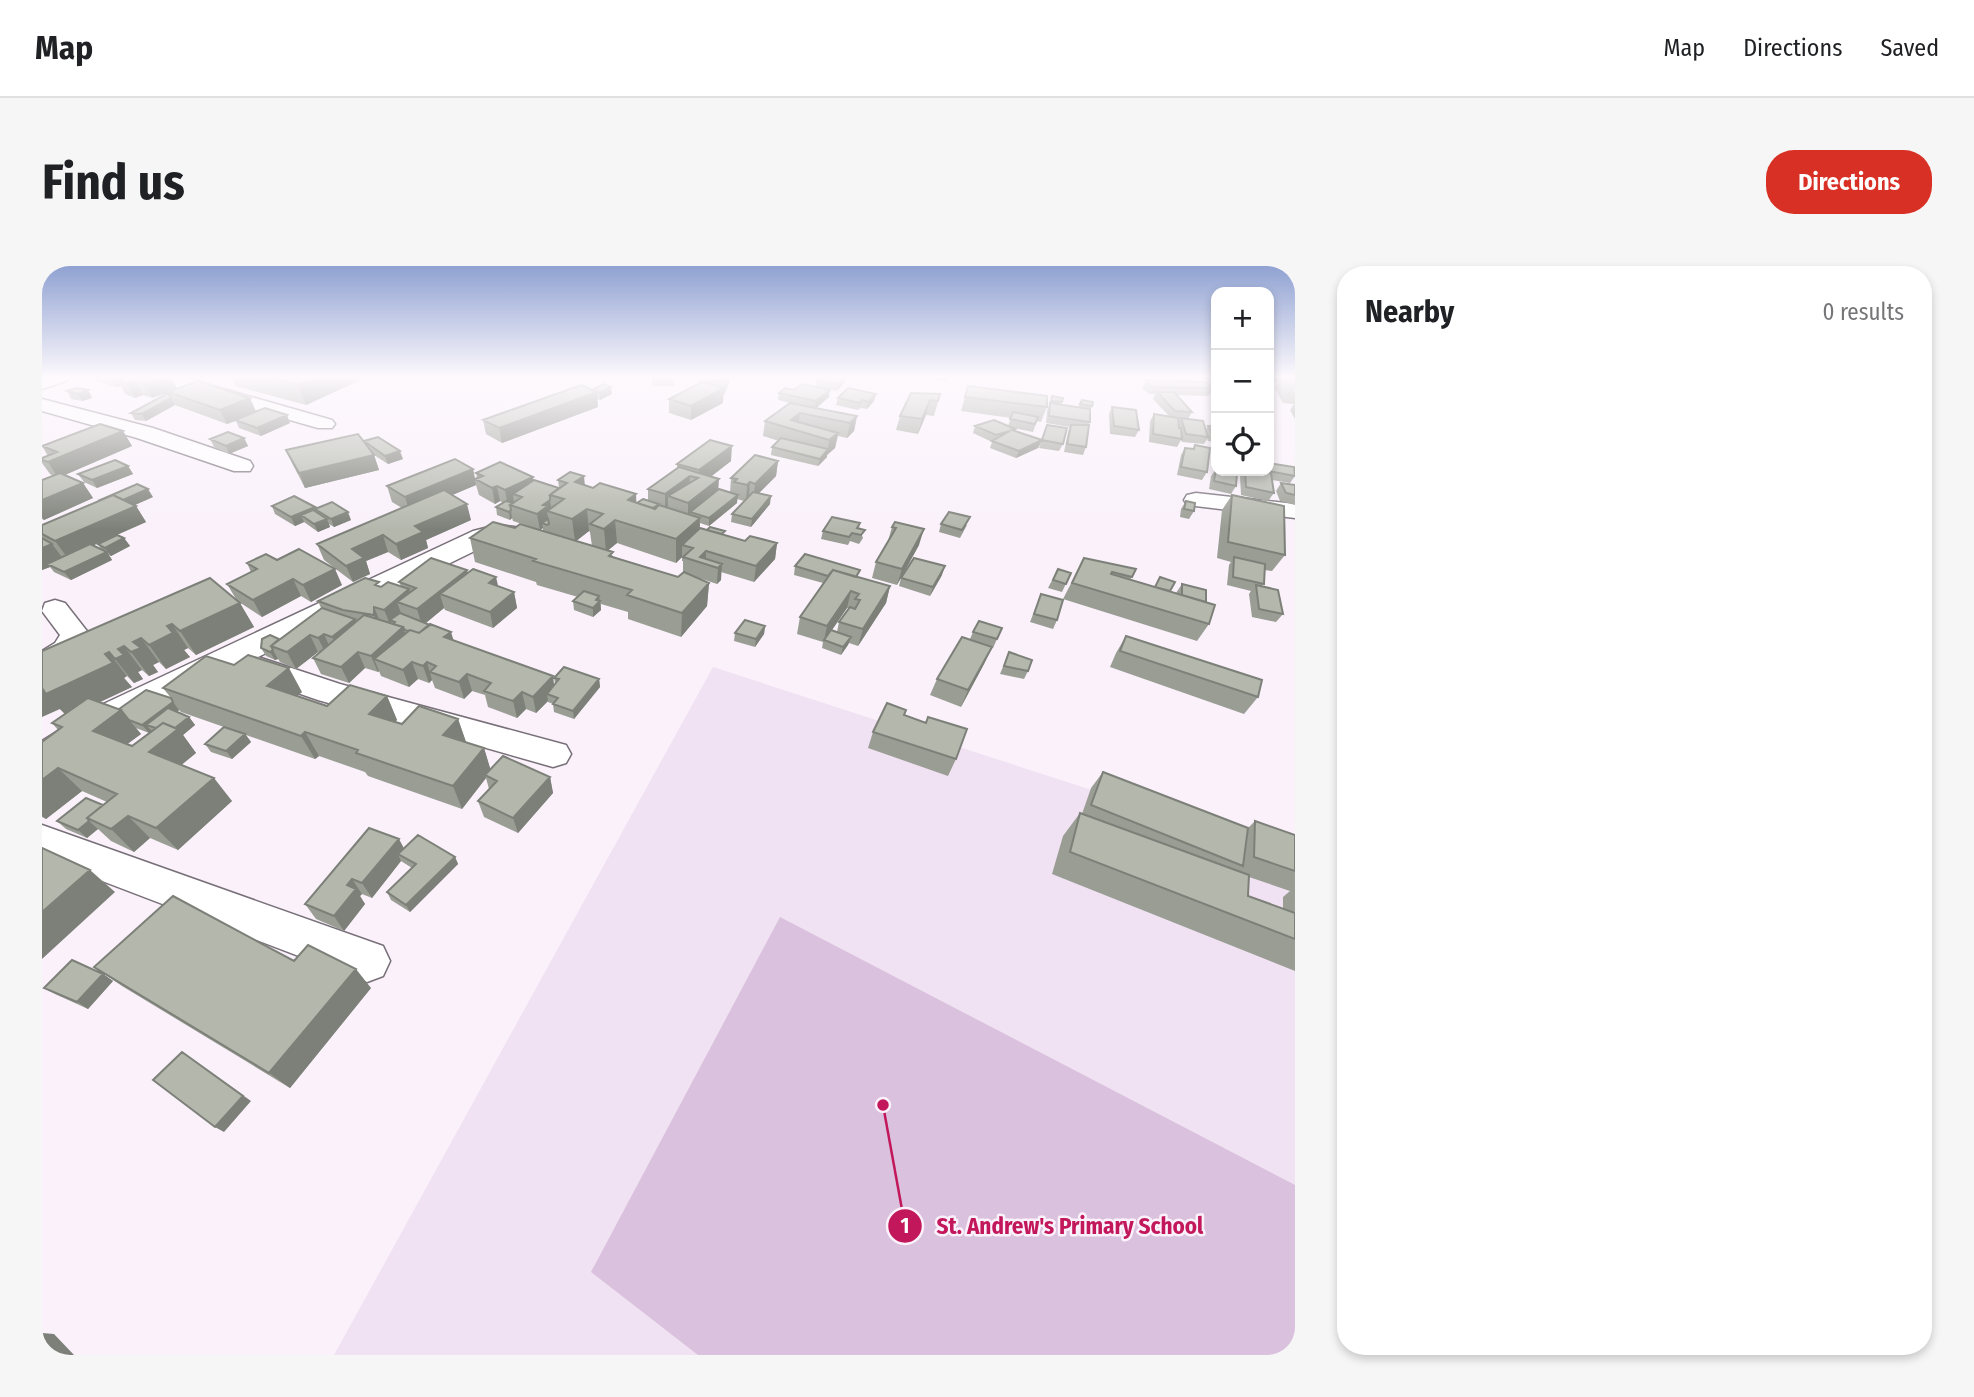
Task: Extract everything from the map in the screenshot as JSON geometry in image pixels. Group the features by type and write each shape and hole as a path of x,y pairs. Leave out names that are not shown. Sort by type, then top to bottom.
{"street":[{"path":"126,428 242,466"},
{"path":"1196,500 1295,511"},
{"path":"42,759 85,730 125,708 482,537 509,533 546,543"},
{"path":"42,666 66,649 75,635 55,609"},
{"path":"229,659 330,692 553,754"},
{"path":"42,841 367,961"}],"shaded area":[{"path":"713,667 1295,856 1295,1355 334,1355"},
{"path":"780,917 1295,1185 1295,1355 698,1355 591,1272"}],"building":[{"path":"90,428 113,428 123,431 48,462 42,458 57,452 42,446"},
{"path":"788,428 819,428 838,433 829,440"},
{"path":"979,428 1012,428 1015,429 1012,430 1042,440 1019,451 992,441 1010,431 996,435"},
{"path":"1046,428 1067,428 1063,444 1042,440"},
{"path":"1070,428 1089,428 1086,447 1067,444"},
{"path":"1153,428 1181,428 1182,439 1153,434"},
{"path":"1184,428 1205,428 1208,437 1186,434"},
{"path":"228,432 244,438 226,446 210,439"},
{"path":"358,434 374,455 299,473 286,450"},
{"path":"378,437 400,451 385,456 364,441"},
{"path":"781,438 828,449 820,459 772,447"},
{"path":"710,440 732,446 699,470 677,464"},
{"path":"1195,445 1210,448 1207,472 1181,467 1185,448 1194,449"},
{"path":"755,455 778,461 755,484 734,482 737,479 731,478"},
{"path":"455,459 473,469 405,497 387,486"},
{"path":"115,460 128,466 92,480 78,474"},
{"path":"500,462 533,477 505,490 497,486 492,488 475,479 483,476 476,473"},
{"path":"1274,464 1294,467 1295,476 1274,472"},
{"path":"679,467 719,479 688,503 668,496 698,478 690,476 665,494 648,489"},
{"path":"570,472 584,476 575,482 593,488 600,483 636,494 628,500 655,509 659,505 700,518 676,539 615,520 604,529 590,524 603,514 587,509 572,519 547,511 564,499 550,495 567,483 558,480"},
{"path":"60,473 83,483 42,500 42,480"},
{"path":"1215,476 1237,476 1236,486 1214,481"},
{"path":"1245,476 1271,476 1274,493 1246,487"},
{"path":"534,480 559,488 543,505 548,506 537,514 510,505 522,497 513,494"},
{"path":"1281,483 1295,485 1295,495 1286,493"},
{"path":"137,484 148,489 123,500 113,495 98,501"},
{"path":"719,489 738,495 709,518 690,512"},
{"path":"444,490 467,504 415,526 423,532 396,544 383,535 352,549 364,558 346,566 317,544"},
{"path":"753,492 771,496 752,519 732,514"},
{"path":"113,495 136,506 55,541 42,534 42,525"},
{"path":"1232,495 1284,506 1285,555 1228,542"},
{"path":"294,496 315,507 291,517 272,506"},
{"path":"643,499 659,504 653,508 637,503"},
{"path":"506,501 513,503 509,512 496,507"},
{"path":"1186,501 1195,503 1194,511 1184,509"},
{"path":"332,502 348,512 331,519 315,509"},
{"path":"313,510 327,519 314,524 301,515"},
{"path":"949,512 970,517 962,530 941,524"},
{"path":"832,517 860,523 857,528 865,530 861,535 852,533 849,537 823,531"},
{"path":"493,522 515,528 520,524 613,552 609,556 678,577 684,572 709,583 682,613 627,595 632,590 533,561 536,559 470,538"},
{"path":"895,522 924,529 902,569 876,562 896,528 892,527"},
{"path":"710,527 725,531 722,534 707,530"},
{"path":"700,528 745,541 750,536 777,543 756,566 706,551 700,557 722,564 718,568 683,557 693,548 682,545"},
{"path":"117,535 124,538 105,548 98,544"},
{"path":"42,538 52,544 42,548"},
{"path":"90,544 107,552 64,572 47,564"},
{"path":"299,549 335,569 303,585 293,579 253,600 227,584 257,569 247,563 266,554 277,560"},
{"path":"805,554 860,570 856,577 833,570 828,576 795,566"},
{"path":"1234,557 1265,564 1264,584 1233,577"},
{"path":"431,558 467,570 417,609 397,602 416,588 399,582"},
{"path":"914,558 945,566 933,587 901,578"},
{"path":"1084,558 1136,569 1132,577 1112,572 1111,574 1215,605 1209,624 1072,583"},
{"path":"473,569 496,577 489,583 514,592 490,612 440,594"},
{"path":"1058,569 1071,573 1066,584 1053,580"},
{"path":"833,570 890,586 863,629 839,622 850,607 855,609 860,600 855,599 859,594 851,591 827,626 800,617"},
{"path":"1160,577 1175,582 1170,591 1155,587"},
{"path":"210,578 240,603 180,631 172,624 167,626 173,633 149,645 141,638 133,642 141,648 131,652 124,646 118,649 124,655 115,659 109,652 105,654 113,663 46,694 42,688 42,651"},
{"path":"365,578 379,582 375,585 381,587 388,582 409,589 384,610 374,607 374,615 343,610 318,601"},
{"path":"1182,584 1206,590 1206,602 1182,595"},
{"path":"1256,585 1278,590 1283,614 1259,609"},
{"path":"584,591 599,596 596,600 600,601 593,608 573,601"},
{"path":"1041,594 1063,600 1057,620 1034,614"},
{"path":"322,608 355,619 332,637 324,634 318,638 310,635 287,652 271,646"},
{"path":"400,613 430,625 419,633 405,630 390,620"},
{"path":"364,615 403,627 371,656 358,652 341,667 313,658"},
{"path":"745,620 765,626 756,639 735,633"},
{"path":"979,621 1002,628 997,639 973,632"},
{"path":"430,624 451,632 444,637 553,676 533,697 522,692 513,701 484,691 491,683 467,674 459,682 430,672 436,666 427,662 423,666 412,662 403,670 374,659 410,630 419,633"},
{"path":"831,630 851,637 843,647 824,640"},
{"path":"270,635 279,639 271,646 273,650 270,652 261,648 262,639"},
{"path":"1126,636 1262,680 1258,697 1120,651"},
{"path":"962,637 992,647 968,690 937,679"},
{"path":"1009,652 1032,660 1028,671 1004,666"},
{"path":"248,655 289,668 267,686 327,706 350,685 387,696 369,714 402,724 419,706 458,719 443,735 484,748 453,786 356,753 358,750 305,732 301,736 163,688 206,656 234,665"},
{"path":"564,667 599,679 573,711 553,704 558,698 547,694 559,679 554,678"},
{"path":"146,690 171,698 173,702 142,725 129,720 119,709"},
{"path":"88,698 121,710 93,731 132,746 163,723 178,729 149,752 214,778 156,828 128,816 111,829 87,818 117,794 58,768 42,780 42,742 62,727 52,723"},
{"path":"887,703 906,710 904,715 926,723 928,717 967,729 956,759 873,732"},
{"path":"168,708 189,717 175,728 163,723 156,728 146,725"},
{"path":"224,727 245,734 226,751 205,744"},
{"path":"503,756 550,777 513,818 478,801 497,781 485,775"},
{"path":"1103,772 1248,828 1243,866 1091,805"},
{"path":"86,798 103,805 87,818 89,821 78,830 57,821"},
{"path":"1080,813 1249,875 1248,896 1295,913 1295,939 1070,852"},
{"path":"1255,821 1295,835 1295,871 1254,857"},
{"path":"369,828 399,839 362,883 352,879 347,885 356,889 334,916 305,904"},
{"path":"418,835 455,857 406,905 387,892 416,864 398,854"},
{"path":"42,848 90,870 42,912"},
{"path":"173,896 294,961 308,945 356,969 269,1073 94,967"},
{"path":"72,960 103,974 77,1002 44,988"},
{"path":"182,1052 243,1096 215,1127 153,1080"}],"place":[{"name":"St. Andrew's Primary School","path":"883,1105"}]}
